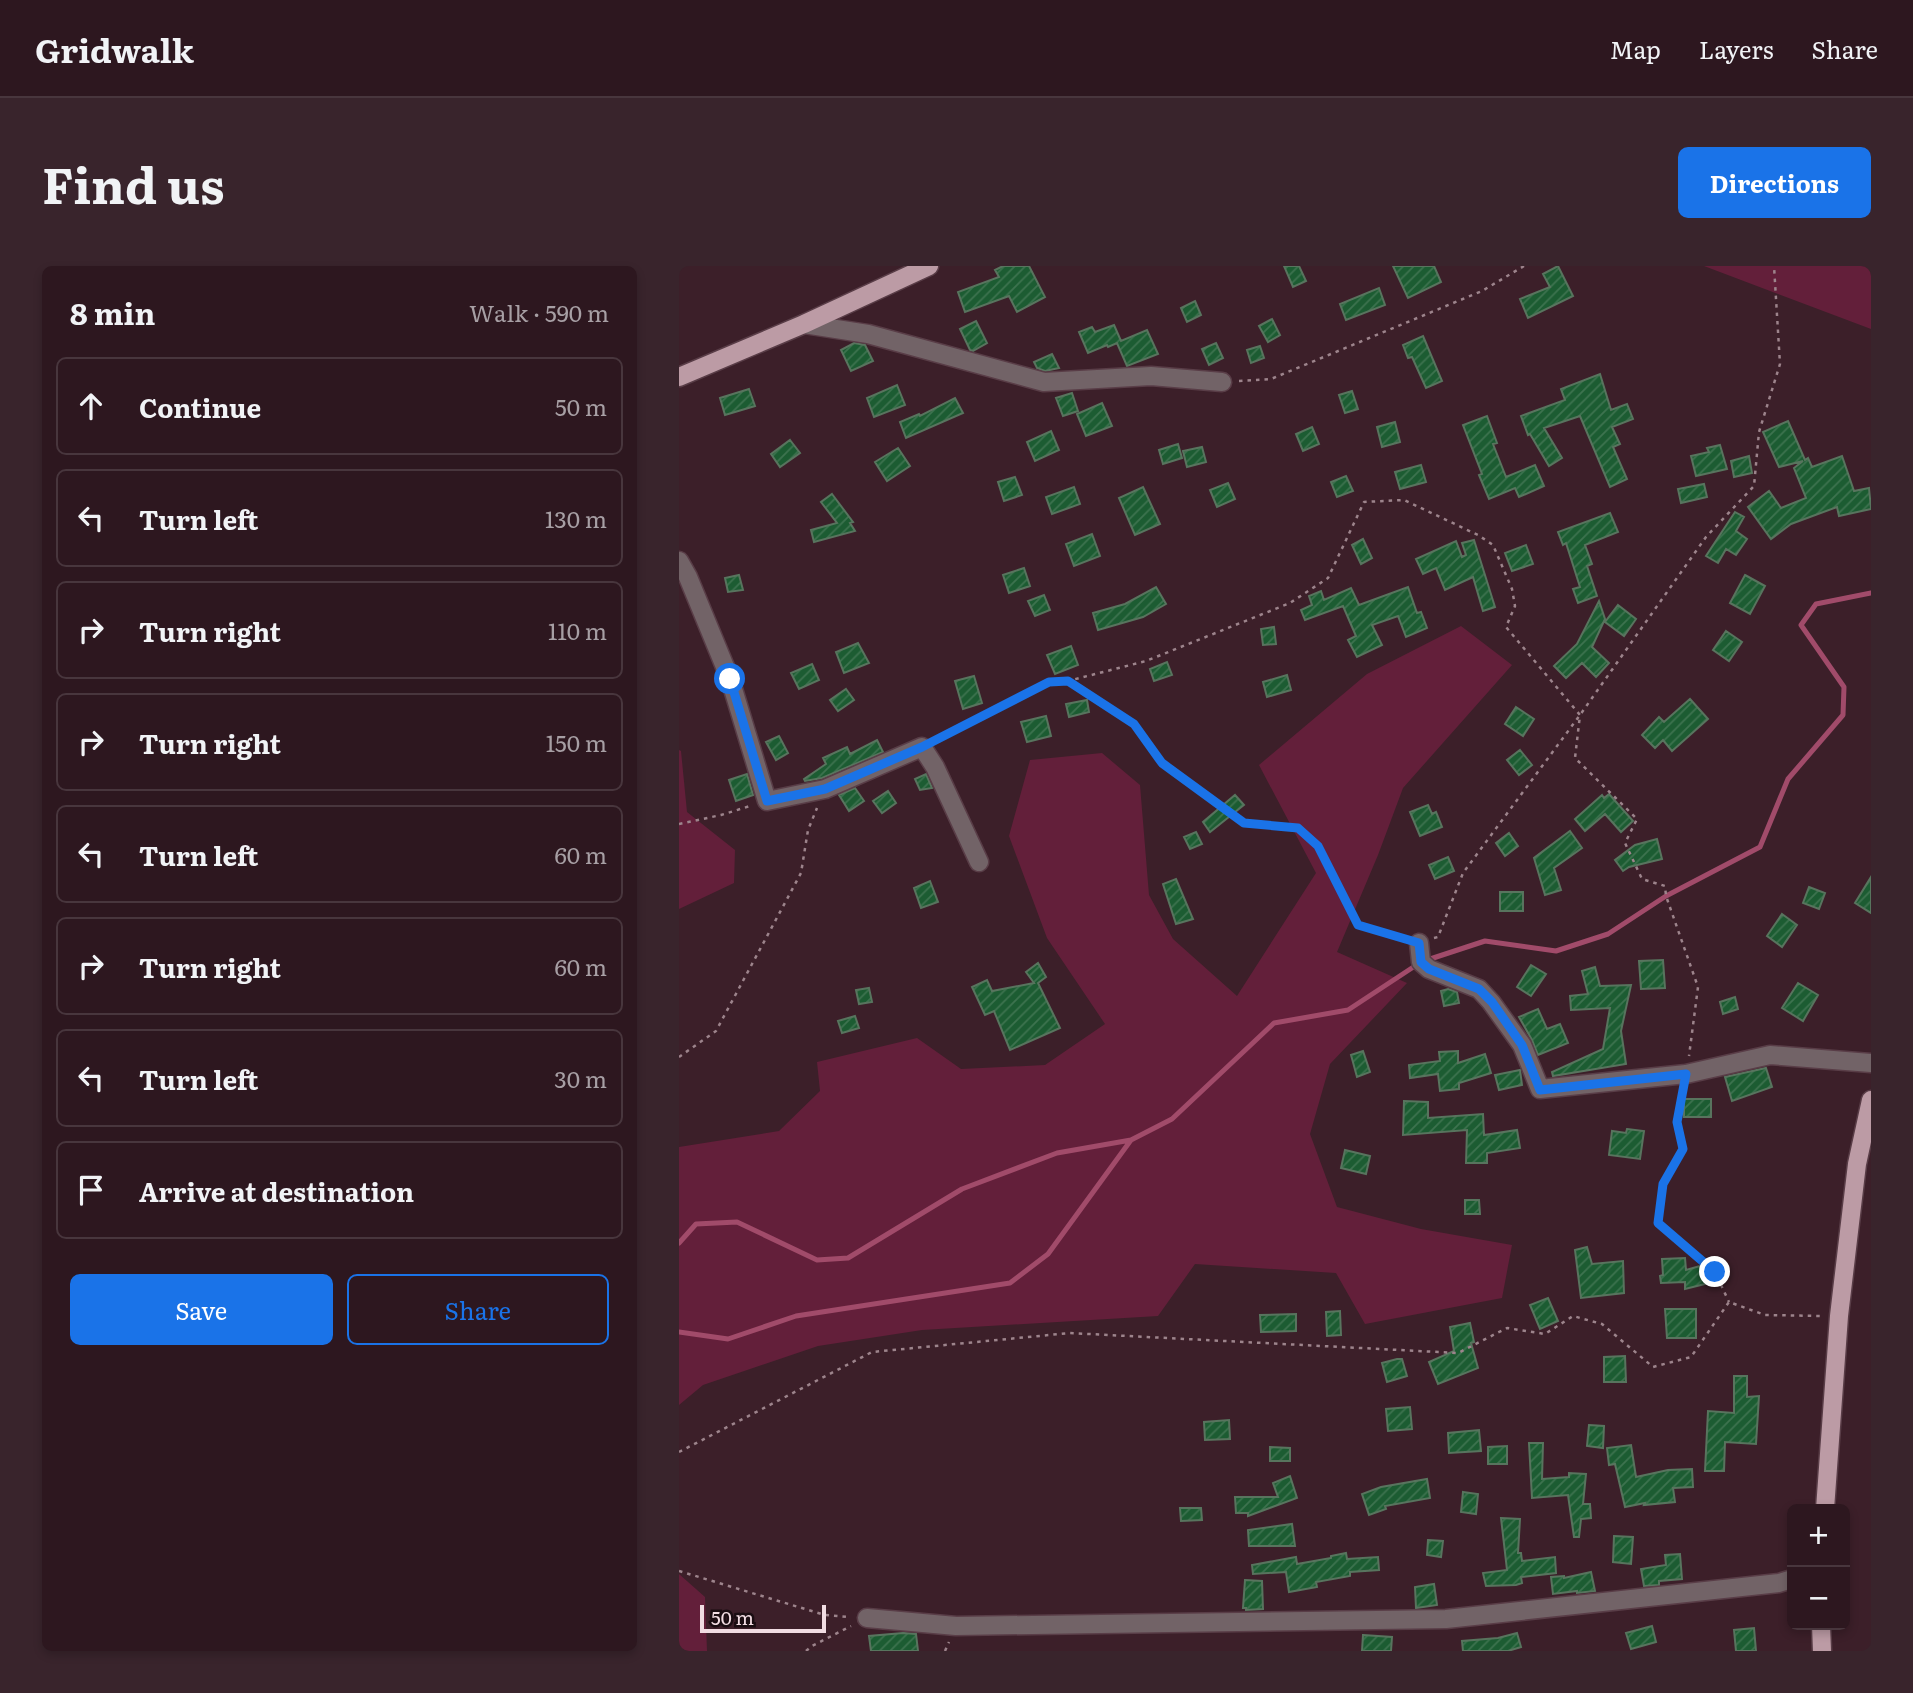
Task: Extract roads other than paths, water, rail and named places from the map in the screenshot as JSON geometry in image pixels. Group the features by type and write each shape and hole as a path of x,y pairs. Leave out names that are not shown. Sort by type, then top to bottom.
{"main road":[{"path":"679,377 804,324 929,266"},
{"path":"1825,1504 1839,1316 1857,1164 1871,1100"},
{"path":"1821,1630 1822,1651"}],"street":[{"path":"804,324 868,334 1044,382 1151,376 1222,382"},
{"path":"679,561 730,679 767,801 825,789 922,747 935,767 979,862"},
{"path":"1419,943 1421,962 1429,969 1479,989 1492,1002 1522,1045 1540,1090 1686,1074 1770,1055 1871,1063"},
{"path":"867,1618 956,1626 1446,1619 1787,1581"}],"waterway":[{"path":"679,1332 728,1339 796,1316 1010,1283 1048,1254 1131,1140 1172,1119 1274,1023 1348,1010 1421,962 1485,941 1556,951 1608,934 1666,896 1760,847 1788,779 1843,715 1844,687 1801,625 1816,604 1871,593"},
{"path":"679,1243 696,1224 737,1222 817,1260 848,1258 962,1189 1057,1153 1131,1140"}]}
